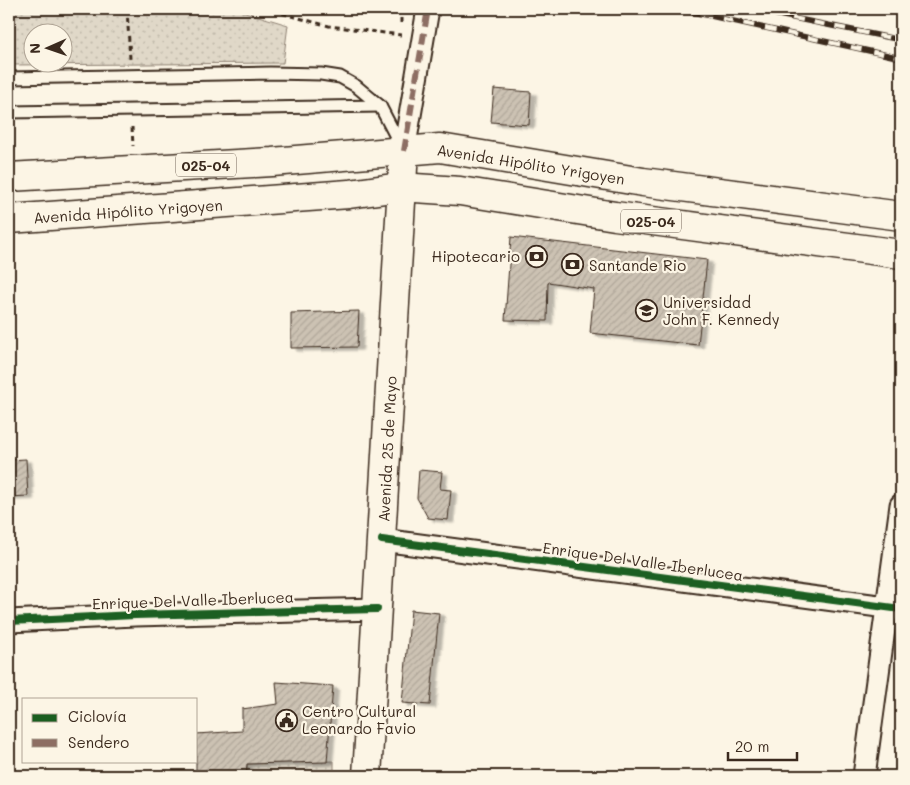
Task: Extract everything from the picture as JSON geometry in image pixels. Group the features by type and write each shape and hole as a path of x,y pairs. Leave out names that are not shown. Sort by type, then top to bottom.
{"main road":[{"name":"Avenida Hipólito Yrigoyen","path":"9,177 440,148 643,182 901,216"},
{"name":"Avenida 25 de Mayo","path":"366,776 382,540 400,187 404,151"},
{"name":"Avenida Hipólito Yrigoyen","path":"9,219 349,194 400,187 460,191 615,216 901,254"}],"street":[{"path":"404,151 428,9"},
{"path":"864,776 894,608 901,505"},
{"name":"Enrique Del Valle Iberlucea","path":"382,540 894,608"},
{"name":"Enrique Del Valle Iberlucea","path":"9,621 134,614 377,609"}],"lane":[{"path":"9,78 321,74 340,77 356,86 380,106 404,151"},
{"path":"9,112 380,106"}],"path":[{"path":"265,9 329,26 423,37"},
{"path":"401,9 401,35"}],"shaded area":[{"path":"9,9 235,9 288,25 283,63 72,65 72,22 22,22 22,65 9,65"},
{"path":"334,761 334,776 247,776 247,764"}],"building":[{"path":"494,89 531,92 529,125 491,122"},
{"name":"Universidad John F. Kennedy","path":"511,237 707,260 698,345 590,333 594,289 548,282 547,321 505,320"},
{"path":"359,311 357,347 291,348 291,313"},
{"path":"26,459 28,496 9,497 9,460"},
{"path":"419,470 442,472 440,489 451,490 448,520 428,518 417,498"},
{"path":"411,610 439,613 430,705 402,703"},
{"name":"Centro Cultural Leonardo Favio","path":"276,682 333,686 327,762 247,764 246,776 196,776 198,734 242,731 242,709 278,704"}],"railway":[{"path":"679,9 901,58"},
{"path":"749,9 901,40"},
{"path":"892,9 901,11"}],"marked path":[{"path":"404,151 428,9"}],"cycle path":[{"path":"382,540 901,609"},
{"path":"9,621 135,615 377,609"}],"place":[{"name":"Hipotecario","path":"536,256"},
{"name":"Santande Rio","path":"573,265"},
{"name":"Universidad John F. Kennedy","path":"647,311"},
{"name":"Centro Cultural Leonardo Favio","path":"286,720"}]}
